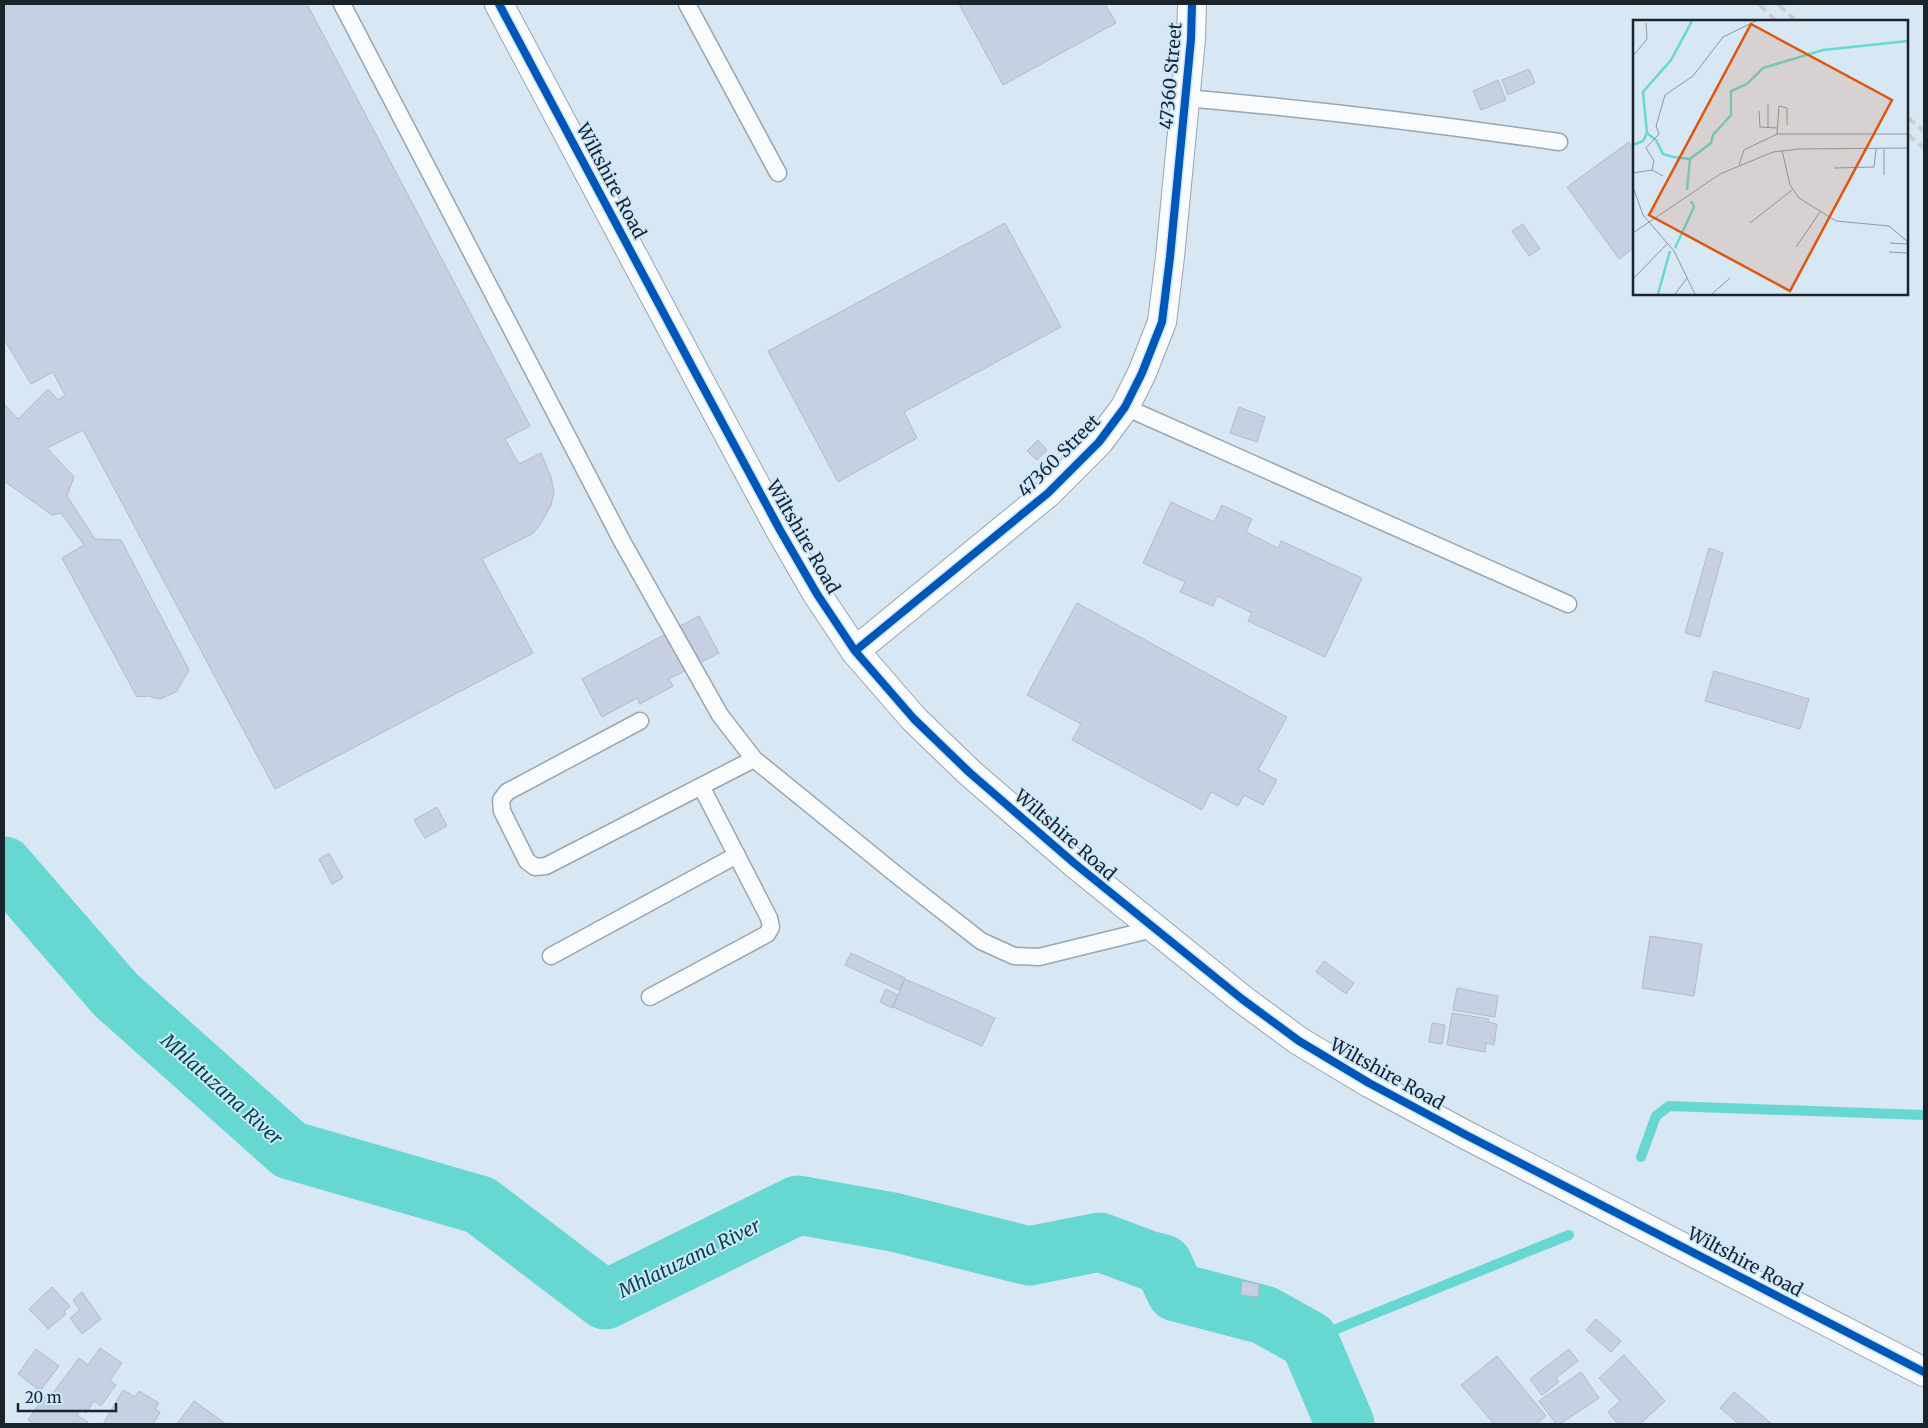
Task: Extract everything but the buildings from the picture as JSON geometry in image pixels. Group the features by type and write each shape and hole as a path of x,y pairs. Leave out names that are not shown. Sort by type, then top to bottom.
{"street":[{"name":"Wiltshire Road","path":"498,4 780,530 817,594 855,651 914,719 970,773 1153,929 1242,999 1299,1040 1369,1083 1924,1372"},
{"name":"47360 Street","path":"855,651 1048,493 1099,442 1125,407 1142,373 1162,322 1191,39 1192,4"}],"lane":[{"path":"342,4 623,543 720,715 754,759 981,941 1014,956 1039,957 1153,929"},
{"path":"686,4 778,173"},
{"path":"1185,98 1339,112 1559,142"},
{"path":"1125,407 1568,604"},
{"path":"640,720 507,792 501,800 502,811 526,862 535,867 546,866 754,759"},
{"path":"650,997 767,934 770,927 769,918 701,786"},
{"path":"551,956 737,855"}],"waterway":[{"name":"Mhlatuzana River","path":"4,866 116,995 290,1150 480,1205 605,1300 798,1205 893,1222 1029,1256 1100,1242 1163,1264 1176,1292 1264,1315 1309,1340 1345,1424"},
{"path":"1641,1157 1656,1116 1669,1106 1924,1115"},
{"path":"1309,1340 1569,1235"}],"railway":[{"path":"1759,4 1775,20"},
{"path":"1778,4 1795,20"},
{"path":"1908,118 1924,131"},
{"path":"1908,135 1924,148"}],"cycle path":[{"path":"499,4 780,530 817,594 855,651 914,719 970,773 1074,863 1242,999 1299,1041 1369,1083 1466,1135 1924,1372"},
{"path":"855,651 1048,493 1099,442 1125,407 1142,373 1162,322 1191,39 1192,4"}]}
